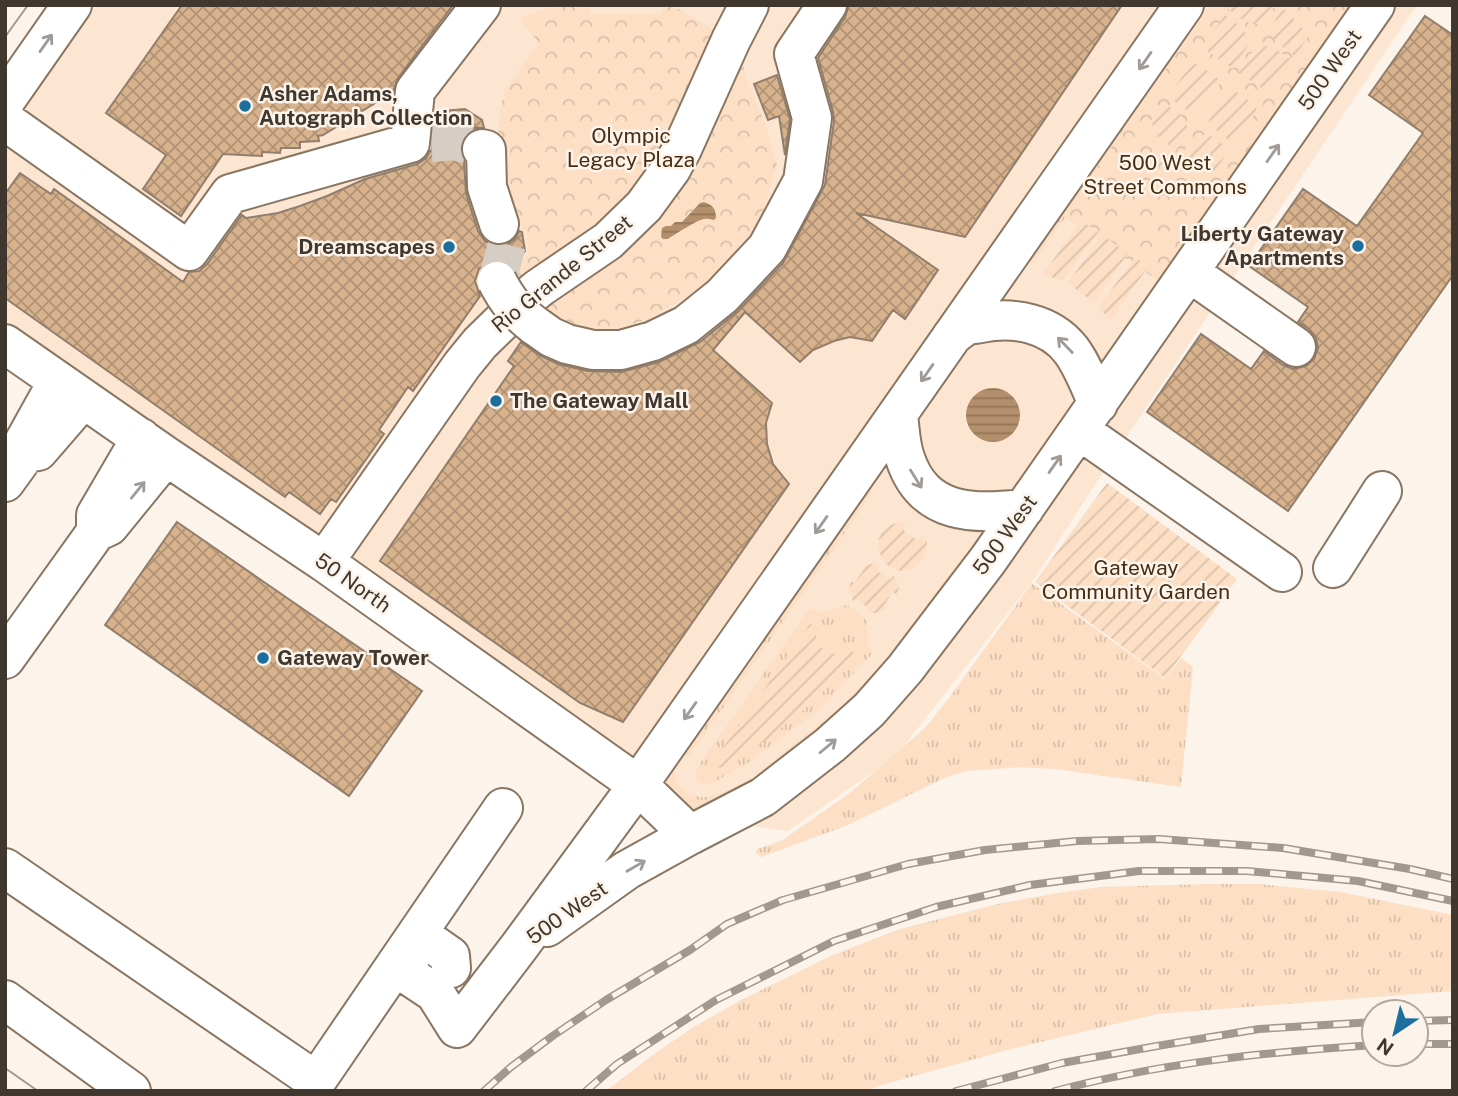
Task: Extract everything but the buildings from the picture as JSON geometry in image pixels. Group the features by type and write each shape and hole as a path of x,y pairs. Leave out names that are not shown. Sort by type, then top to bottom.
{"street":[{"path":"72,5 8,113 189,251 230,194 420,143 415,91 481,5"},
{"name":"Rio Grande Street","path":"324,562 480,343 539,288 608,241 658,189 682,149 731,40 750,5"},
{"path":"497,281 507,300 519,313 551,337 593,350 621,350 653,341 727,304 767,248 803,181 812,118 794,54 828,5"},
{"name":"500 West","path":"413,949 411,977 435,993 457,1028 638,785 1184,5"},
{"name":"500 West","path":"519,947 627,870 762,797 830,745 869,709 905,669 988,561 1375,5"},
{"path":"482,149 486,150 487,187 499,223"},
{"path":"1189,272 1296,346"},
{"path":"952,336 966,326 988,321 1012,320 1034,324 1054,334 1078,360 1088,417 1282,572"},
{"name":"50 North","path":"5,344 324,562 638,785 691,835"},
{"path":"15,467 38,451 71,390"},
{"path":"898,415 905,460 923,490 935,500 949,507 978,512 1024,509"},
{"path":"5,659 96,532 96,515 153,447"},
{"path":"1333,568 1382,491"},
{"path":"5,868 310,1077 319,1077 413,949 503,808"},
{"path":"413,949 430,942 450,956 451,968 495,978"},
{"path":"5,1000 131,1091"}],"shaded area":[{"name":"The Gateway Mall","path":"81,5 1417,5 1032,582 896,756 788,831 736,824 667,809 5,355 5,111"},
{"path":"704,202 715,210 714,220 698,221 668,239 661,237 662,228 682,222"},
{"path":"993,388 1012,396 1020,415 1012,434 993,442 974,434 966,415 974,396"}],"green space":[{"name":"Olympic Legacy Plaza","path":"555,5 589,5 590,14 661,14 664,5 672,5 731,40 739,49 747,81 766,125 777,165 762,216 741,255 686,297 648,319 606,333 568,331 510,281 528,254 527,233 506,209 497,142 503,94 538,42 520,18"},
{"name":"500 West Street Commons","path":"1211,5 1355,5 1163,284 1063,216"},
{"path":"1231,5 1275,5 1266,19 1256,24 1228,9"},
{"path":"1283,8 1308,37 1295,56 1279,45 1272,36 1273,25"},
{"path":"1225,15 1244,31 1249,44 1233,69 1206,50 1205,43"},
{"path":"1171,44 1178,50 1178,57 1034,262 1027,263"},
{"path":"1262,46 1272,47 1292,60 1272,89 1266,91 1238,72 1253,51"},
{"path":"1197,64 1222,81 1203,108 1196,113 1168,97 1191,65"},
{"path":"1228,86 1256,106 1256,112 1234,144 1215,129 1209,118 1214,105"},
{"path":"1165,103 1180,115 1186,124 1185,135 1175,152 1150,121"},
{"path":"1199,135 1209,135 1230,149 1214,172 1181,156 1192,139"},
{"path":"1081,221 1098,232 1063,281 1043,274"},
{"path":"1102,235 1128,253 1094,303 1068,283"},
{"path":"1135,257 1148,267 1110,321 1099,307"},
{"path":"864,482 871,487 871,495 688,758 677,751"},
{"name":"Gateway Community Garden","path":"1107,483 1237,579 1165,678 1035,582"},
{"path":"901,521 906,526 903,530 917,540 920,537 927,541 921,561 904,571 887,564 882,557 878,541 882,532"},
{"path":"962,557 974,562 903,661 764,785 757,774 842,706 894,650"},
{"path":"876,563 879,566 877,571 890,580 893,576 896,578 899,587 897,595 893,592 884,605 887,608 872,613 867,612 869,608 856,599 854,602 850,586 851,581 854,583 863,571 863,566"},
{"path":"1032,583 1165,679 1181,658 1193,667 1181,787 1055,769 1020,767 966,771 942,779 848,825 761,857 755,852 783,840 851,792 925,728"},
{"path":"846,605 866,619 868,643 873,653 816,712 748,763 705,785 698,782 697,768 809,609 823,612"},
{"path":"810,624 814,626 818,641 825,650 836,654 852,651 858,656 813,702 769,738 724,767 716,768 714,761"},
{"path":"667,763 675,768 677,784 694,796 708,797 742,783 749,794 702,813 689,810 664,791 661,780"},
{"path":"1258,884 1341,892 1453,915 1453,991 1157,1014 1007,1050 866,1091 606,1091 692,1028 743,999 833,955 900,929 1002,903 1101,887"}],"tunnel":[{"path":"431,143 455,141 482,149"},
{"path":"497,281 508,241 499,224"}],"tram line":[{"path":"5,37 28,5"},
{"path":"5,1068 38,1091"}],"railway":[{"path":"484,1091 554,1035 727,924 783,900 908,864 985,850 1077,841 1159,839 1283,848 1410,869 1453,879"},
{"path":"586,1091 617,1064 716,1000 834,941 936,907 1030,885 1139,871 1247,871 1358,881 1453,901"},
{"path":"1430,1021 1453,1020"},
{"path":"956,1091 1062,1063 1157,1046 1259,1029 1360,1023"},
{"path":"1430,1044 1453,1044"},
{"path":"1055,1091 1134,1073 1213,1060 1360,1046"}],"place":[{"name":"Asher Adams, Autograph Collection","path":"245,106"},
{"name":"Liberty Gateway Apartments","path":"1358,246"},
{"name":"Dreamscapes","path":"449,247"},
{"name":"The Gateway Mall","path":"496,401"},
{"name":"Gateway Tower","path":"263,658"}]}
